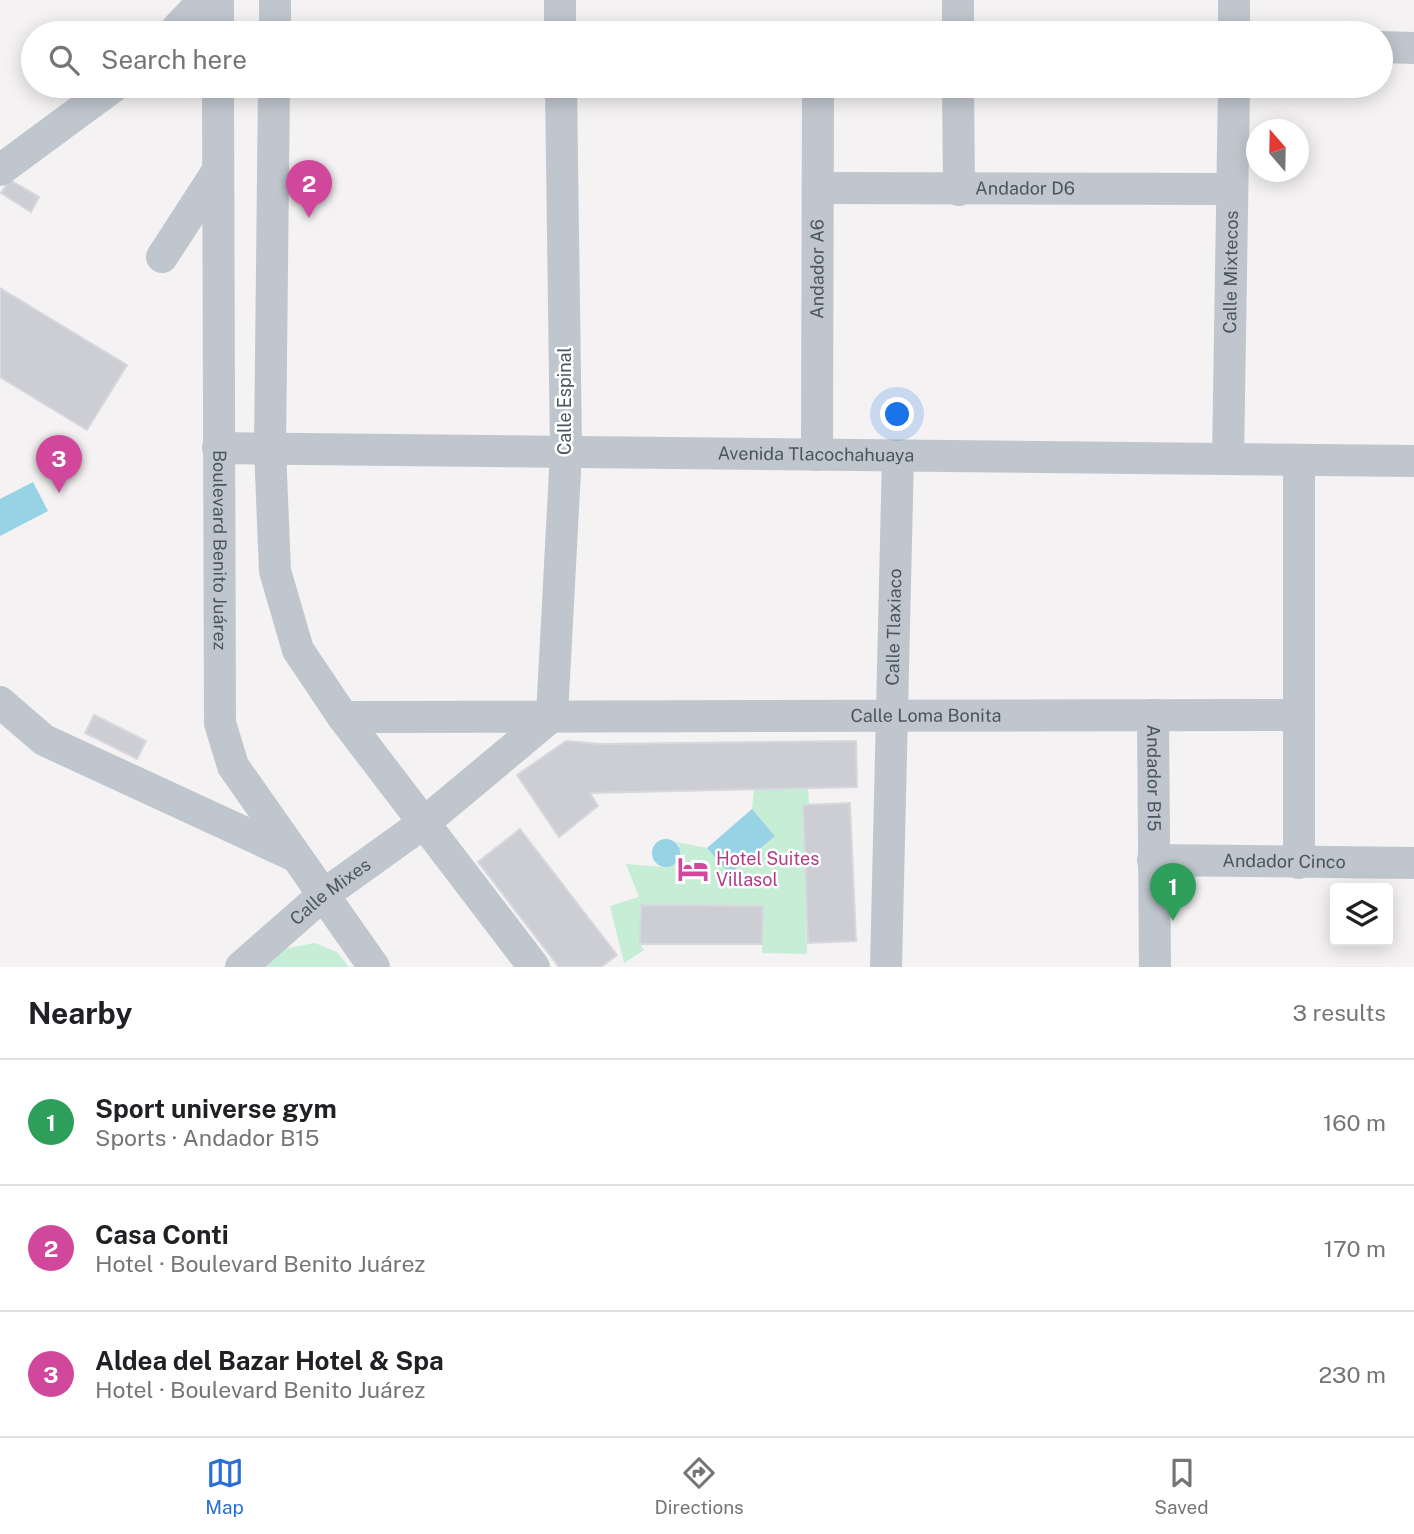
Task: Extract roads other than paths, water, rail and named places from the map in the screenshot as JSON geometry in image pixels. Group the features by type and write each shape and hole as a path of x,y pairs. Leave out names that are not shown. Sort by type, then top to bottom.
{"street":[{"path":"184,21 204,0"},
{"path":"218,0 218,21"},
{"path":"275,0 275,21"},
{"path":"560,0 561,21"},
{"path":"958,0 958,21"},
{"path":"1234,0 1234,21"},
{"path":"1393,47 1414,48"},
{"path":"0,170 98,98"},
{"name":"Boulevard Benito Juárez","path":"218,98 220,723 233,766 374,967"},
{"path":"274,98 270,449 275,571 298,650 342,717 534,967"},
{"name":"Calle Espinal","path":"552,716 566,452 561,98"},
{"name":"Andador A6","path":"817,455 818,98"},
{"path":"958,98 959,190"},
{"name":"Calle Mixtecos","path":"1228,459 1234,98"},
{"path":"162,257 217,173"},
{"name":"Andador D6","path":"819,188 1232,190"},
{"name":"Avenida Tlacochahuaya","path":"218,448 1414,461"},
{"name":"Calle Tlaxiaco","path":"886,967 898,456"},
{"path":"1299,460 1299,863"},
{"path":"0,702 44,740 298,858"},
{"name":"Andador B15","path":"1153,715 1155,967"},
{"name":"Calle Loma Bonita","path":"342,717 1299,715"},
{"path":"425,822 552,716"},
{"name":"Calle Mixes","path":"241,967 322,896 425,822"},
{"name":"Andador Cinco","path":"1153,860 1414,863"}],"water":[{"path":"33,482 48,511 0,536 0,499"},
{"path":"752,809 775,836 730,874 707,848"},
{"path":"666,839 676,843 680,853 676,863 666,867 656,863 652,853 656,843"}],"place":[{"name":"Casa Conti","path":"309,218"},
{"name":"Aldea del Bazar Hotel & Spa","path":"59,493"},
{"name":"Hotel Suites Villasol","path":"693,869"},
{"name":"Sport universe gym","path":"1173,921"}]}
